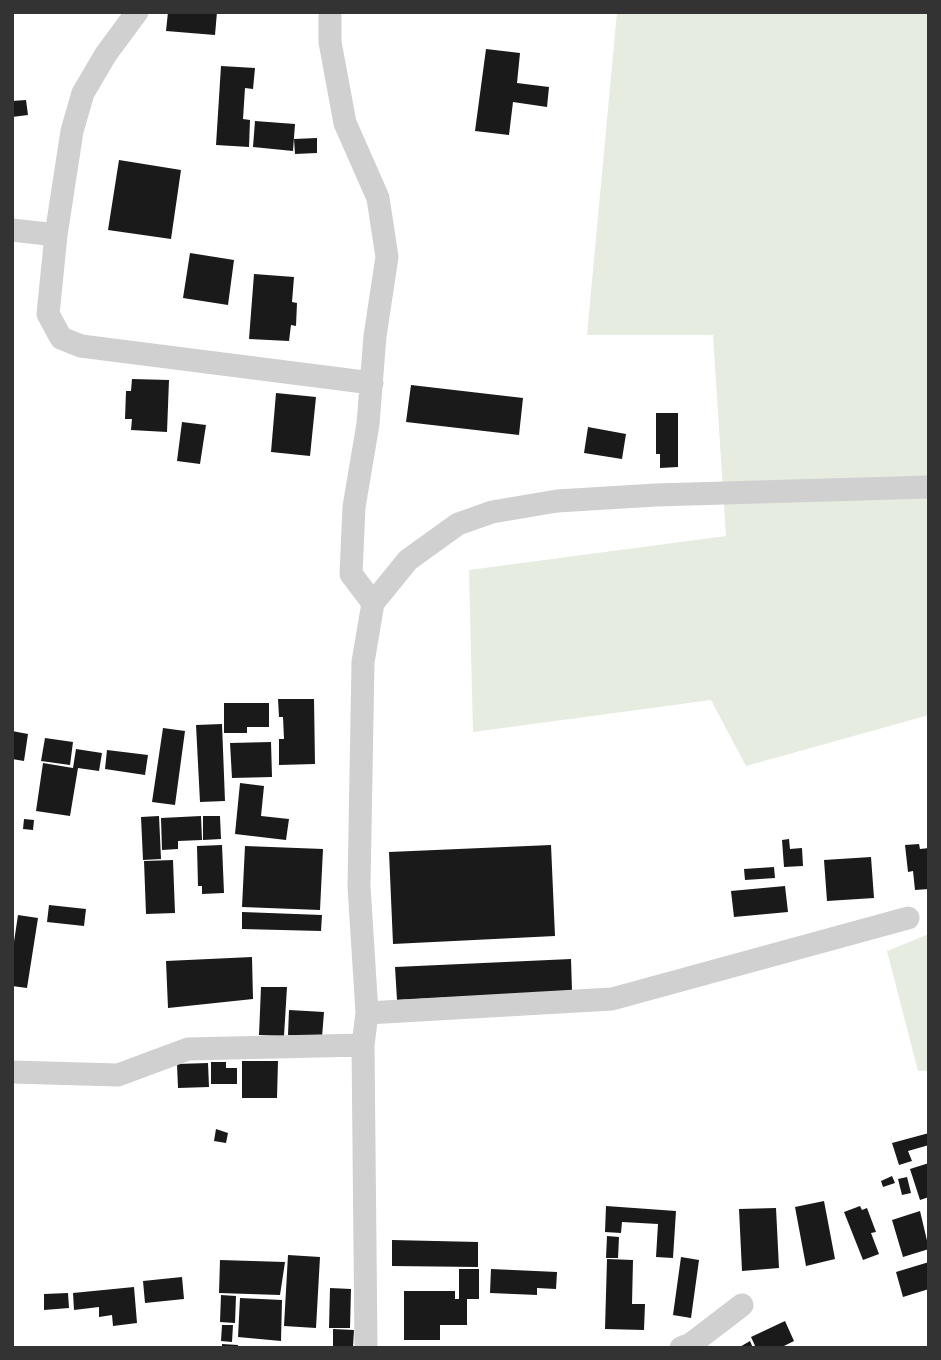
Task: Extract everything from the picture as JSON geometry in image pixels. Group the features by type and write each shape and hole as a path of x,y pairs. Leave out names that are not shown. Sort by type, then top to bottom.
{"street":[{"path":"137,12 106,54 83,93 72,131 56,235 48,314 61,338 80,346 372,383"},
{"path":"330,12 330,42 345,123 378,198 387,257 369,424 354,506 351,574 373,604"},
{"path":"12,230 56,235"},
{"path":"366,1348 363,1045 367,1013 359,858 363,663 373,604 408,561 458,524 492,512 557,501 631,496 929,487"},
{"path":"367,1013 612,999 908,918"},
{"path":"12,1073 118,1075 188,1049 363,1045"},
{"path":"681,1348 691,1344 742,1305"}],"shaded area":[{"path":"617,12 929,12 929,715 746,766 711,700 473,732 469,570 726,536 713,335 587,335"},
{"path":"929,934 929,1071 918,1071 887,951"}],"building":[{"path":"168,12 217,12 215,35 166,31"},
{"path":"486,49 520,53 517,83 549,87 547,107 513,102 509,135 475,131"},
{"path":"221,66 255,68 253,89 245,88 243,119 250,120 249,147 216,145"},
{"path":"26,100 28,115 12,117 12,101"},
{"path":"255,121 295,124 293,151 253,147"},
{"path":"317,138 317,153 295,154 294,139"},
{"path":"119,160 181,170 171,239 108,230"},
{"path":"190,253 234,260 228,305 183,298"},
{"path":"254,274 294,277 292,302 297,303 296,326 291,325 289,341 249,339"},
{"path":"132,379 169,380 167,432 131,430 132,419 125,419 126,391 131,391"},
{"path":"411,385 523,398 519,435 406,422"},
{"path":"276,393 316,397 310,456 271,452"},
{"path":"656,413 678,413 678,467 660,468 660,454 656,454"},
{"path":"182,422 206,425 200,464 177,461"},
{"path":"588,427 626,434 622,459 584,453"},
{"path":"278,699 314,699 315,764 279,765 279,739 284,739 283,717 279,717"},
{"path":"224,703 269,703 269,727 247,727 247,733 224,733"},
{"path":"222,724 225,801 200,802 196,725"},
{"path":"163,728 185,731 175,805 152,802"},
{"path":"12,731 28,734 24,761 12,759"},
{"path":"45,738 73,742 70,765 41,761"},
{"path":"271,742 272,777 232,778 230,743"},
{"path":"76,749 102,753 99,771 78,768 70,816 36,811 43,763 73,768"},
{"path":"107,750 148,755 145,775 105,769"},
{"path":"240,783 264,786 261,816 289,819 286,840 235,834"},
{"path":"159,816 161,859 143,860 141,817"},
{"path":"201,816 202,840 178,841 178,849 162,850 161,818"},
{"path":"203,816 220,816 221,839 203,840"},
{"path":"24,819 34,820 33,830 23,829"},
{"path":"789,839 790,849 802,848 803,866 784,867 782,840"},
{"path":"919,844 920,849 929,848 929,889 915,890 913,871 908,872 905,845"},
{"path":"222,845 224,893 202,894 202,886 198,886 197,846"},
{"path":"551,845 555,936 393,944 389,852"},
{"path":"245,846 323,849 320,910 242,907"},
{"path":"871,857 874,898 827,901 824,860"},
{"path":"173,860 175,913 146,914 144,861"},
{"path":"774,867 775,878 745,880 744,869"},
{"path":"785,886 788,912 734,917 731,891"},
{"path":"49,905 86,909 84,926 47,922"},
{"path":"242,912 322,915 321,931 242,929"},
{"path":"18,915 38,918 27,988 12,986 12,955"},
{"path":"252,957 253,999 168,1008 166,961"},
{"path":"571,959 572,991 397,1000 395,967"},
{"path":"261,987 287,987 284,1036 259,1035"},
{"path":"289,1010 324,1012 322,1037 288,1035"},
{"path":"242,1061 278,1061 277,1098 242,1098"},
{"path":"211,1062 226,1062 226,1068 237,1068 237,1084 211,1084"},
{"path":"208,1063 209,1087 178,1088 177,1064"},
{"path":"216,1129 228,1133 226,1143 214,1141"},
{"path":"929,1133 929,1145 908,1151 912,1161 899,1165 892,1143"},
{"path":"929,1163 929,1197 920,1200 910,1169"},
{"path":"892,1176 895,1183 883,1187 881,1181"},
{"path":"907,1177 911,1193 902,1195 898,1179"},
{"path":"824,1201 835,1259 806,1266 795,1207"},
{"path":"606,1206 676,1211 673,1258 656,1257 658,1224 622,1222 621,1233 605,1232"},
{"path":"860,1206 862,1210 867,1208 876,1232 871,1233 879,1254 863,1260 844,1212"},
{"path":"776,1208 779,1268 742,1271 739,1209"},
{"path":"920,1211 929,1249 903,1257 892,1220"},
{"path":"607,1236 619,1237 618,1258 606,1258"},
{"path":"392,1240 478,1242 478,1267 392,1266"},
{"path":"288,1255 320,1257 316,1328 284,1326"},
{"path":"681,1257 699,1260 691,1318 673,1315"},
{"path":"607,1259 633,1260 632,1304 645,1304 644,1330 605,1329"},
{"path":"220,1260 285,1262 280,1295 219,1293"},
{"path":"929,1262 929,1289 903,1297 896,1272"},
{"path":"459,1269 479,1269 479,1299 467,1299 467,1325 440,1325 440,1340 404,1340 404,1291 455,1291 455,1299 459,1299"},
{"path":"491,1269 557,1272 556,1289 537,1288 537,1295 490,1293"},
{"path":"182,1277 184,1299 145,1303 143,1281"},
{"path":"134,1287 137,1323 113,1326 112,1315 99,1317 99,1307 74,1310 73,1293"},
{"path":"330,1288 351,1289 350,1328 329,1328"},
{"path":"68,1293 69,1308 44,1310 44,1294"},
{"path":"221,1295 236,1296 235,1323 220,1322"},
{"path":"240,1298 282,1300 281,1341 238,1337"},
{"path":"785,1321 794,1341 780,1348 756,1348 751,1337"},
{"path":"222,1325 233,1325 232,1342 221,1341"},
{"path":"333,1329 354,1330 353,1347 333,1347"},
{"path":"750,1341 753,1348 738,1348"},
{"path":"222,1344 238,1345 238,1348 222,1348"}]}
